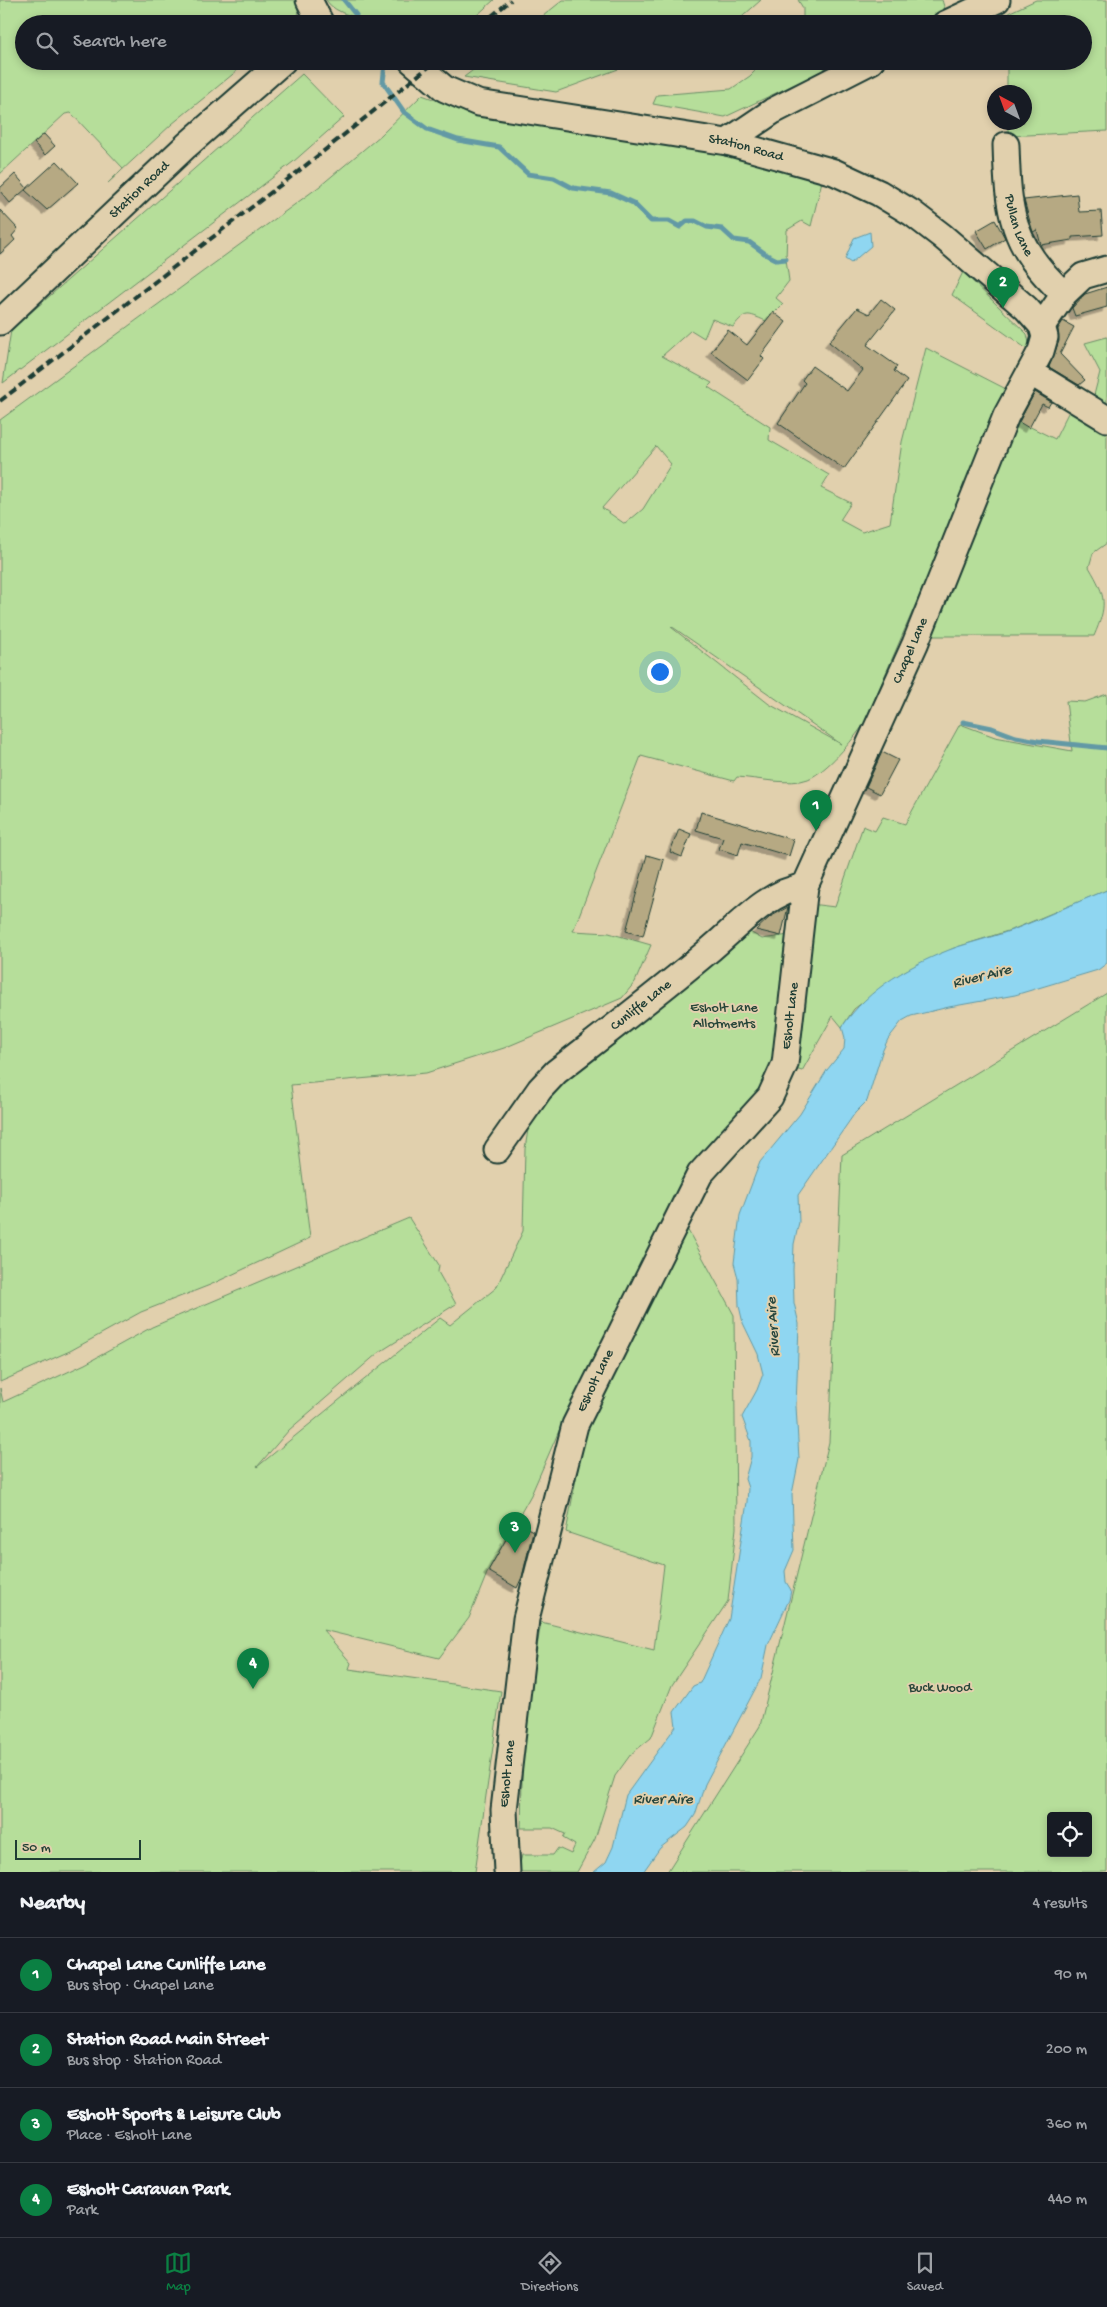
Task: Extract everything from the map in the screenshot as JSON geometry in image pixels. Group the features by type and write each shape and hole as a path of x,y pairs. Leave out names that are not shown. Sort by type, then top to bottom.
{"street":[{"path":"309,0 316,15"},
{"path":"965,15 997,0"},
{"name":"Station Road","path":"0,322 186,146 273,70"},
{"name":"Station Road","path":"423,70 445,89 478,102 727,142 834,172 879,193 912,213 942,236 1026,308 1042,326"},
{"path":"727,142 773,111 853,70"},
{"name":"Pullan Lane","path":"1006,145 1012,221 1025,250 1050,282 1064,294"},
{"path":"1042,326 1064,294 1083,276 1107,269"},
{"name":"Chapel Lane","path":"800,933 805,886 915,644 1006,416 1030,372 1045,337 1042,326"},
{"path":"1030,372 1107,419"},
{"name":"Cunliffe Lane","path":"497,1150 540,1090 556,1072 705,954 769,899 790,889 805,886"},
{"name":"Esholt Lane","path":"507,1872 504,1810 526,1619 575,1425 700,1174 770,1097 785,1064 800,933"}],"green space":[{"path":"0,0 297,0 298,15 15,15 15,70 238,70 172,124 108,183 123,168 71,113 65,114 0,174"},
{"path":"326,0 494,0 477,15 349,15 336,9"},
{"path":"563,0 761,0 744,15 544,15"},
{"path":"798,0 942,0 946,13 942,15 803,15 803,8"},
{"path":"1036,0 1107,0 1107,131 1008,136 1008,130 1032,130 1032,85 1007,85 1007,70 1092,70 1092,15 1006,15"},
{"path":"473,70 616,70 556,92 464,77"},
{"path":"756,70 825,70 725,117 653,104 657,95 731,89"},
{"path":"302,74 344,117 293,162 3,383 11,330"},
{"path":"422,95 486,118 708,148 823,177 811,226 802,221 787,230 786,259 789,281 776,298 783,304 766,321 747,315 741,318 733,327 712,319 704,338 691,330 662,356 712,383 708,387 770,427 769,440 829,475 821,488 851,503 840,520 862,532 890,523 902,442 926,348 1008,390 864,724 839,755 815,775 808,779 792,782 737,777 734,781 641,756 573,931 609,933 651,945 635,982 622,998 504,1048 426,1073 291,1085 310,1238 210,1285 141,1312 70,1351 0,1382 0,420 320,186 381,135","holes":["656,446 671,464 643,509 625,524 602,508","671,627 674,628 841,744 769,704"]},
{"path":"963,272 1027,334 1031,352 952,295"},
{"path":"1107,337 1107,405 1093,399 1100,372 1085,343"},
{"path":"1071,407 1107,427 1107,543 1093,553 1089,567 1099,586 1103,602 1101,617 1094,636 933,636 933,620 1016,420 1055,439"},
{"path":"1107,694 1107,890 1014,929 954,948 903,972 854,1009 842,1027 833,1016 802,1071 792,1068 803,1024 810,904 835,907 863,826 875,831 883,817 905,824 960,724 995,737 1072,751 1066,701 1085,702"},
{"name":"Esholt Lane Allotments","path":"743,928 762,939 789,935 775,1053 759,1097 644,1264 606,1333 577,1400 571,1403 531,1495 488,1571 469,1618 439,1658 323,1630 351,1663 349,1669 501,1691 475,1872 0,1872 0,1388 3,1402 85,1364 152,1327 409,1218 439,1265 438,1272 456,1304 378,1353 289,1430 257,1467 440,1318 450,1325 496,1288 523,1231 525,1149 529,1123 550,1091"},
{"name":"Buck Wood","path":"1107,993 1107,1872 667,1872 760,1726 829,1442 842,1155"},
{"path":"685,1225 734,1315 736,1528 728,1601 672,1685 651,1738 631,1754 615,1776 595,1839 577,1872 518,1872 522,1855 553,1855 558,1848 571,1854 575,1845 563,1838 565,1834 552,1828 521,1828 523,1734 541,1622 654,1650 664,1565 566,1532 583,1442 602,1393"}],"water":[{"path":"870,232 871,246 851,263 845,259 854,238"},
{"name":"River Aire","path":"1107,890 1107,963 1098,970 1015,995 949,1007 911,1016 902,1021 888,1039 882,1052 867,1101 855,1113 798,1195 799,1222 794,1244 793,1270 794,1303 799,1324 796,1406 799,1459 792,1494 794,1550 785,1571 786,1582 791,1590 789,1600 768,1645 761,1678 705,1784 695,1815 687,1827 660,1848 643,1872 594,1872 606,1862 613,1847 626,1795 676,1726 674,1712 693,1686 700,1683 729,1619 747,1502 748,1488 745,1479 751,1457 751,1441 742,1417 757,1390 763,1374 758,1354 743,1323 739,1306 738,1278 734,1263 740,1215 760,1162 800,1114 827,1070 844,1049 845,1038 842,1027 865,1000 878,989 908,969 940,953 1015,929"}],"building":[{"path":"44,134 55,146 45,155 34,143"},
{"path":"57,161 78,183 47,210 25,190"},
{"path":"15,174 27,188 10,203 0,191 0,188"},
{"path":"1077,194 1079,212 1101,211 1103,235 1072,237 1072,240 1041,245 1037,230 1033,232 1024,200"},
{"path":"0,210 18,229 12,236 15,240 0,254"},
{"path":"995,220 1005,238 987,249 976,231"},
{"path":"1107,287 1107,307 1075,316 1072,308 1085,294"},
{"path":"881,299 895,310 867,345 897,366 894,371 907,381 844,469 778,423 805,383 802,380 812,366 847,391 863,370 829,342 857,308 869,314"},
{"path":"773,312 786,322 761,356 764,359 748,380 711,352 728,330 747,345"},
{"path":"1063,321 1074,327 1060,354 1085,380 1079,385 1049,367 1059,341 1058,329"},
{"path":"1035,392 1051,402 1048,407 1042,404 1029,428 1019,422"},
{"path":"882,752 898,760 880,794 866,787"},
{"path":"701,812 794,840 789,856 742,842 738,855 719,849 723,838 696,830"},
{"path":"679,829 691,834 682,857 670,852"},
{"path":"647,855 664,860 643,936 626,931"},
{"path":"788,907 781,936 756,930 770,917"},
{"path":"516,1522 533,1531 522,1577 517,1588 488,1571"}],"waterway":[{"path":"344,0 356,15"},
{"path":"384,70 383,82 404,112 427,129 458,140 499,147 528,174 554,178 573,188 611,193 633,203 651,221 669,221 680,227 687,221 695,221 707,227 722,229 734,240 749,242 777,260 786,259"},
{"path":"963,722 992,728 1016,737 1038,741 1107,748"}],"railway":[{"path":"493,15 511,0"},
{"path":"0,401 300,170 425,70"}],"place":[{"name":"Station Road Main Street","path":"1003,308"},
{"name":"Chapel Lane Cunliffe Lane","path":"816,831"},
{"name":"Esholt Sports & Leisure Club","path":"515,1553"},
{"name":"Esholt Caravan Park","path":"253,1689"}]}
